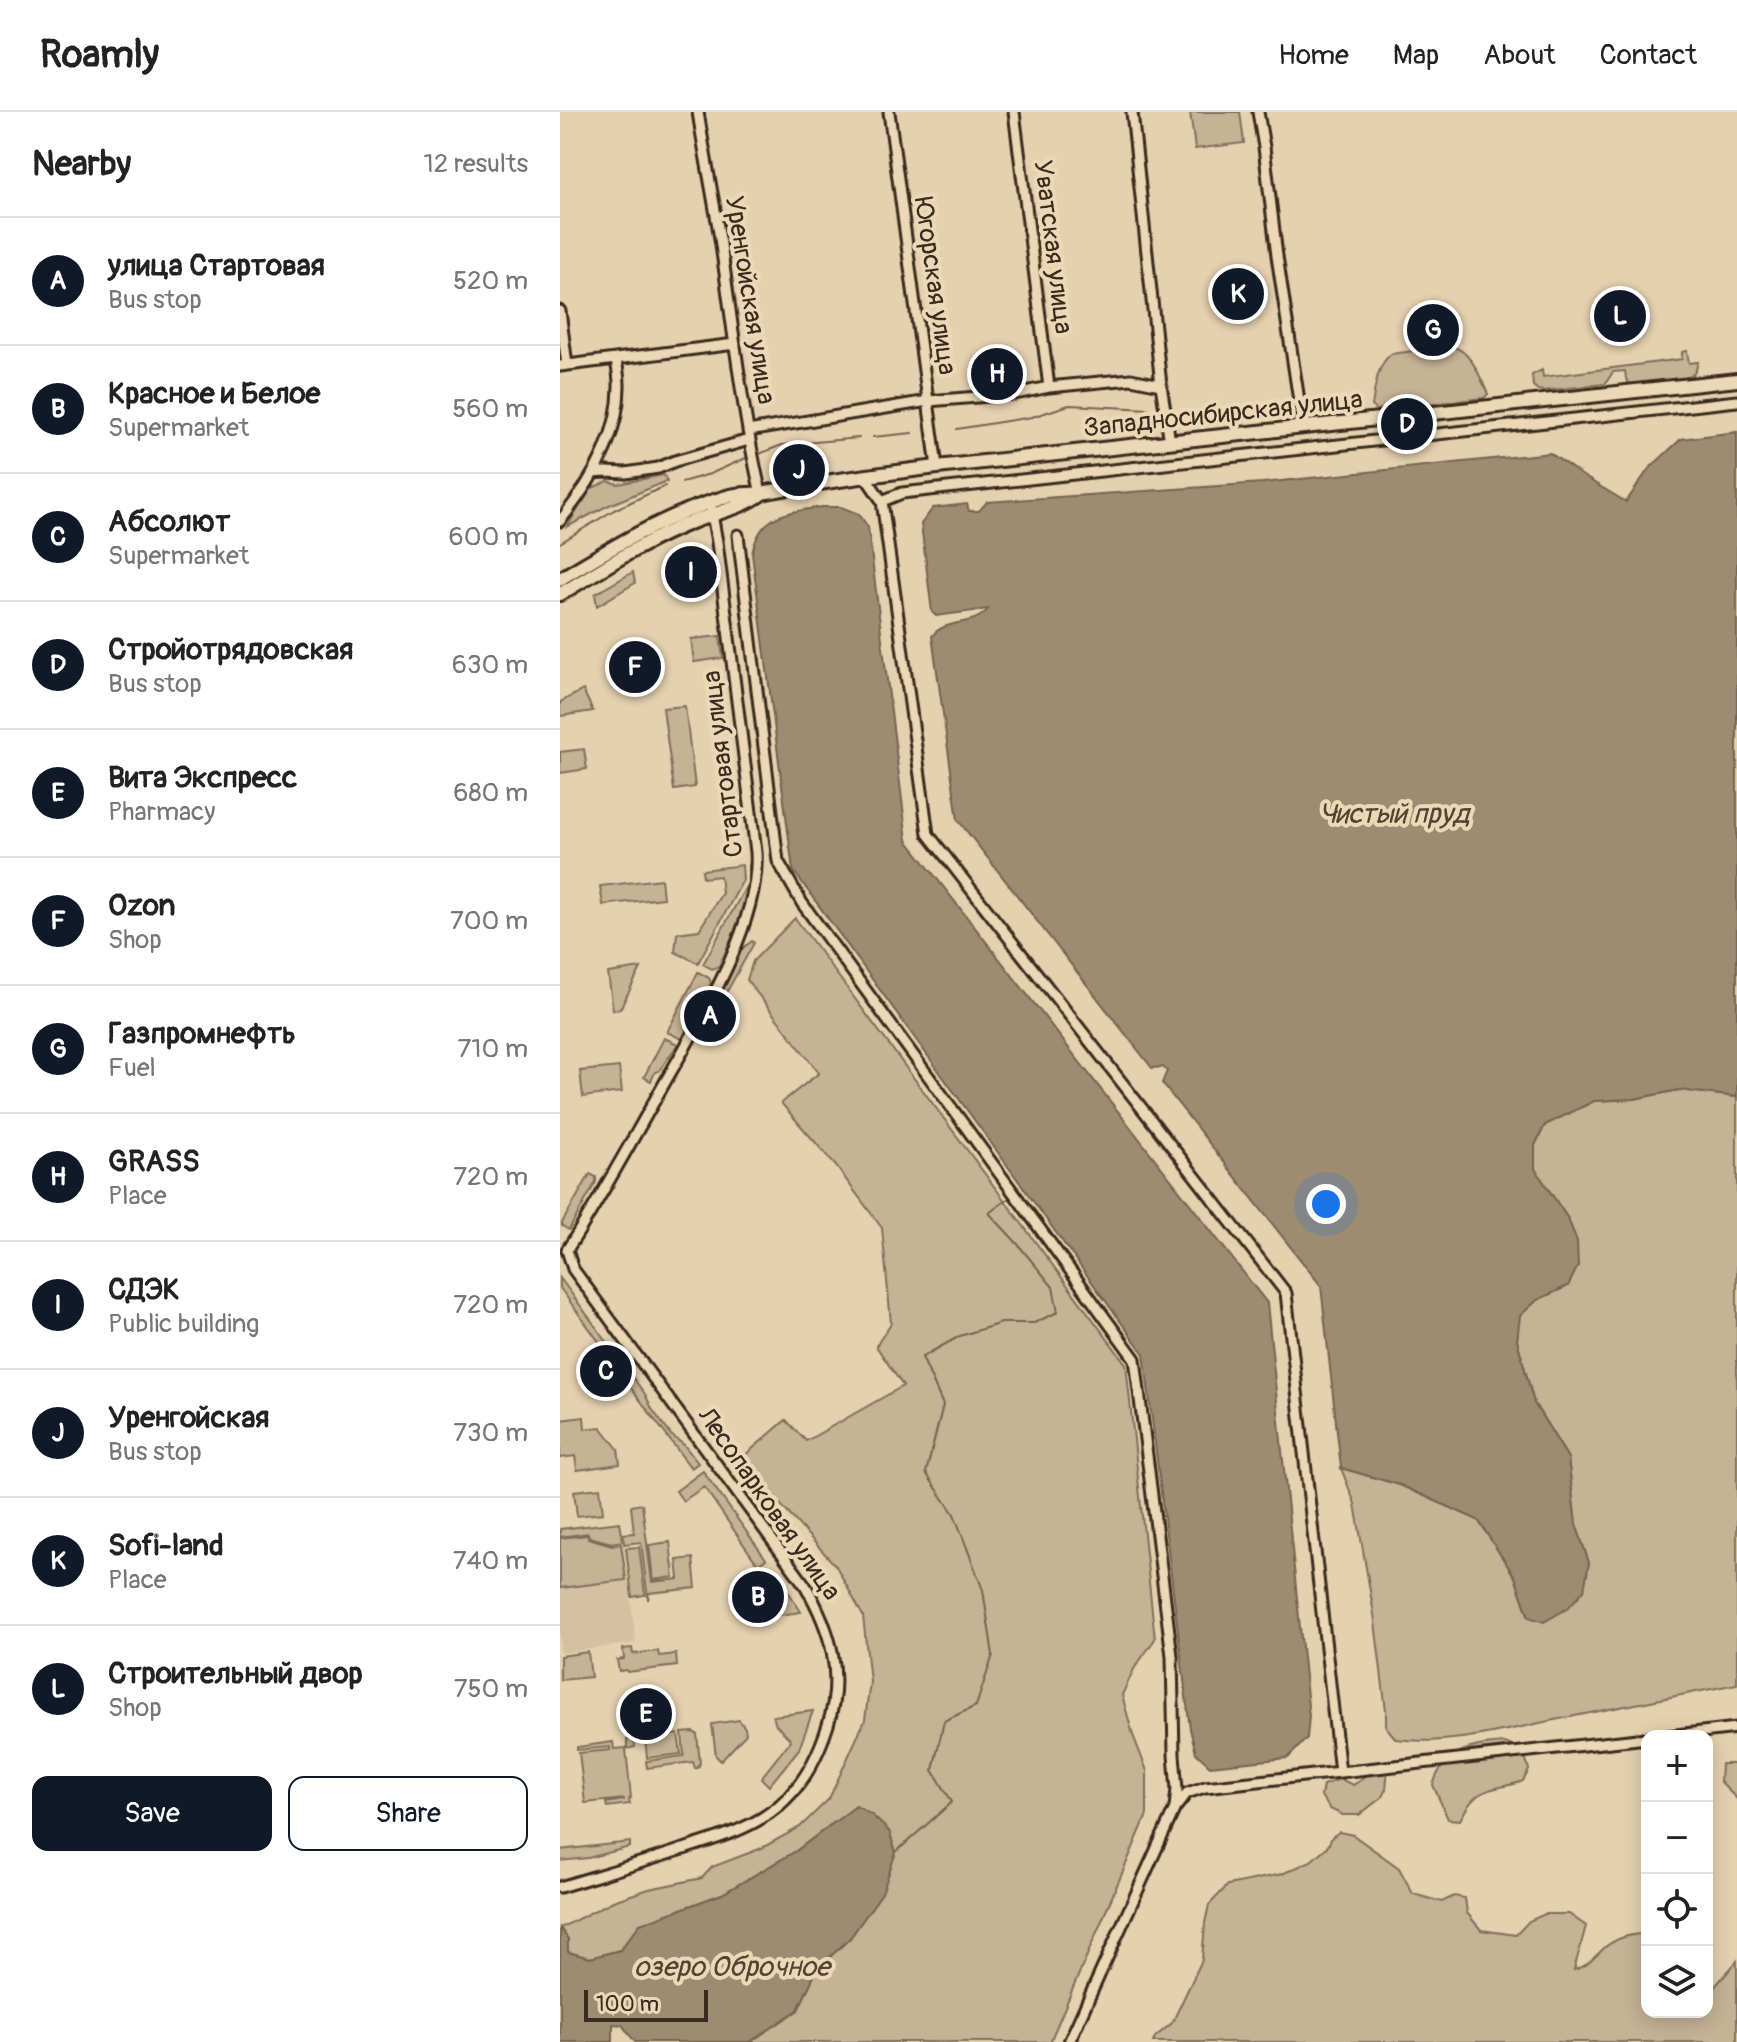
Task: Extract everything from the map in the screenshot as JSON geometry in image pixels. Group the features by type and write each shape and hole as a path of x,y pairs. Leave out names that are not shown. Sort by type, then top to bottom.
{"main road":[{"name":"Западносибирская улица","path":"560,594 692,522 733,495 761,494 937,467 1737,380"},
{"name":"Западносибирская улица","path":"560,579 633,535 663,521 712,509"}],"street":[{"name":"Уренгойская улица","path":"698,112 748,436 761,494"},
{"name":"Югорская улица","path":"889,112 937,467"},
{"name":"Уватская улица","path":"1014,112 1049,387"},
{"path":"1132,112 1161,385 1170,442"},
{"path":"1258,112 1303,427"},
{"path":"560,311 564,365 735,344"},
{"path":"560,521 582,494 605,449 616,416 619,384 616,359"},
{"path":"593,473 626,473 658,468 748,436 928,401 1015,394 1049,387 1131,379 1161,385"},
{"path":"1586,396 1588,416"},
{"path":"882,501 902,493 1737,401"},
{"path":"1417,435 1419,416"},
{"path":"1155,444 1157,465"},
{"path":"1075,452 1078,474"},
{"path":"1005,460 1007,481"},
{"path":"865,476 882,501 928,834 1286,1293 1340,1772"},
{"name":"Стартовая улица","path":"564,1249 603,1194 704,1011 747,917 754,889 756,852 712,509"},
{"path":"738,535 778,861 802,903 1135,1359 1172,1656 1175,1808"},
{"name":"Лесопарковая улица","path":"560,1887 731,1833 769,1813 786,1800 812,1765 830,1718 835,1690 831,1644 824,1621 805,1585 573,1269 564,1249"},
{"path":"1713,1731 1737,1728"},
{"path":"1069,2042 1175,1808 1187,1793 1205,1787 1641,1739"}],"shaded area":[{"path":"1190,112 1240,112 1244,143 1195,149"},
{"path":"1452,346 1465,354 1474,366 1488,394 1484,398 1376,410 1372,406 1379,371 1391,354"},
{"path":"1687,351 1689,363 1698,362 1694,373 1684,379 1630,385 1625,371 1613,372 1605,384 1543,391 1533,386 1532,375 1542,370 1543,377 1682,359 1682,352"},
{"path":"664,475 667,481 567,527 590,489 608,481 618,484"},
{"path":"633,572 635,583 597,606 595,594"},
{"path":"720,636 723,658 694,662 691,639"},
{"path":"583,690 593,711 560,716 560,702"},
{"path":"685,706 695,787 674,790 663,708"},
{"path":"584,749 587,769 560,773 560,752"},
{"path":"751,864 747,891 744,904 735,929 719,966 712,969 703,964 748,883 748,866"},
{"path":"742,865 743,880 698,963 675,952 677,933 699,930 722,893 720,876 703,878 702,870"},
{"path":"661,879 663,898 603,905 600,886"},
{"path":"795,918 1126,1364 1155,1639 1134,1669 1122,1695 1147,1771 1147,1815 1050,2042 750,2042 798,2010 817,1969 850,1938 830,1825 796,1851 722,1894 640,1924 620,1950 590,1958 567,1952 568,1939 560,1928 613,1901 649,1889 702,1878 712,1867 762,1848 800,1827 829,1799 865,1720 870,1682 863,1616 836,1566 770,1493 744,1456 786,1420 806,1441 903,1386 876,1346 891,1323 882,1228 835,1165 781,1103 819,1073 747,980 753,961"},
{"path":"752,941 754,943 726,993 721,990 739,951"},
{"path":"641,968 620,1009 613,1010 608,973"},
{"path":"698,972 709,978 711,983 708,990 700,992 684,1021 686,1031 682,1039 667,1032"},
{"path":"664,1038 678,1044 651,1081 644,1077"},
{"path":"619,1067 622,1092 583,1097 580,1071"},
{"path":"1679,1090 1737,1097 1737,1684 1472,1736 1433,1741 1396,1739 1386,1727 1374,1614 1355,1504 1341,1468 1400,1485 1478,1520 1515,1577 1529,1617 1589,1563 1576,1524 1568,1458 1534,1403 1517,1340 1519,1316 1537,1300 1568,1286 1568,1219 1535,1169 1535,1145 1545,1125 1594,1101 1634,1099"},
{"path":"590,1174 596,1177 596,1182 569,1230 562,1223"},
{"path":"560,1278 610,1346 594,1357 591,1355 602,1346 560,1288"},
{"path":"616,1355 671,1435 684,1445 698,1463 691,1468 610,1360"},
{"path":"584,1417 585,1429 601,1427 618,1449 620,1464 577,1470 575,1456 560,1458 560,1420"},
{"path":"703,1471 766,1559 758,1565 704,1487 683,1501 676,1491"},
{"path":"600,1488 603,1513 577,1516 574,1491"},
{"path":"642,1504 652,1582 679,1579 677,1560 693,1558 696,1588 649,1593 648,1600 641,1542 624,1544 623,1534 634,1533 631,1506"},
{"path":"620,1522 623,1541 612,1543 589,1537 588,1533 560,1537 560,1529"},
{"path":"588,1534 589,1538 612,1544 624,1543 636,1643 560,1653 560,1538"},
{"path":"588,1535 588,1538 612,1545 621,1544 626,1580 560,1588 560,1538"},
{"path":"670,1542 674,1577 653,1580 649,1545"},
{"path":"639,1547 645,1595 632,1597 626,1548"},
{"path":"788,1591 801,1612 772,1616 769,1594"},
{"path":"632,1648 633,1654 658,1651 659,1656 676,1654 677,1666 619,1671 617,1660 624,1659 623,1649"},
{"path":"588,1652 591,1677 560,1680 560,1656"},
{"path":"813,1711 799,1749 769,1786 761,1778 791,1740 776,1725 773,1716"},
{"path":"739,1720 746,1734 721,1761 716,1756 712,1724"},
{"path":"682,1733 697,1734 698,1768 693,1762 647,1768 646,1761 684,1756"},
{"path":"678,1734 681,1754 647,1758 645,1738"},
{"path":"634,1739 635,1747 626,1749 630,1804 607,1807 606,1803 624,1799 585,1803 579,1753 610,1750 610,1747 577,1750 577,1747 613,1742 614,1749 627,1748 627,1740"},
{"path":"1505,1743 1518,1750 1526,1760 1529,1770 1523,1781 1480,1794 1460,1820 1448,1819 1433,1785 1444,1764 1471,1748"},
{"path":"1381,1762 1388,1766 1386,1789 1382,1797 1359,1815 1343,1815 1330,1809 1321,1796 1323,1785 1340,1779 1353,1785"},
{"path":"1721,1764 1737,1764 1737,1799 1720,1782"},
{"path":"1339,1832 1353,1835 1399,1868 1413,1894 1442,1902 1454,1896 1465,1898 1467,1913 1481,1930 1516,1935 1529,1921 1545,1914 1569,1914 1586,1926 1574,1970 1586,1965 1616,1940 1641,1934 1641,2018 1713,2018 1713,1989 1737,1961 1737,2042 1153,2042 1172,2023 1202,1960 1209,1905 1228,1885 1282,1874 1311,1861 1328,1846 1332,1837"},
{"path":"630,1842 630,1847 588,1858 560,1861 560,1850"}],"water":[{"name":"Чистый пруд","path":"1737,432 1737,1097 1679,1090 1634,1099 1594,1101 1545,1125 1535,1145 1535,1169 1568,1219 1577,1241 1578,1266 1568,1286 1537,1300 1520,1316 1517,1340 1534,1403 1568,1458 1576,1524 1589,1563 1584,1590 1568,1608 1544,1622 1529,1617 1515,1577 1478,1520 1400,1485 1341,1468 1321,1286 1162,1083 1167,1071 1163,1067 1152,1068 958,820 932,636 945,627 976,618 988,609 936,616 932,612 921,524 933,508 967,504 969,511 979,511 987,502 1262,483 1550,453 1626,502 1648,470 1681,439"},
{"path":"822,507 841,507 859,514 868,527 907,840 1267,1303 1309,1716 1307,1738 1288,1758 1210,1766 1196,1753 1190,1729 1144,1354 793,870 752,554 761,530 776,517"},
{"name":"озеро Оброчное","path":"856,1806 872,1815 889,1831 896,1852 882,1893 850,1938 817,1969 798,2010 750,2042 635,2042 622,2025 613,2024 613,2042 560,2042 560,1928 568,1939 568,1952 590,1958 620,1950 640,1924 722,1894 796,1851"}],"waterway":[{"path":"957,429 1032,417 1069,405 1150,409"},
{"path":"873,437 912,433"},
{"path":"759,454 782,445 859,438"},
{"path":"682,482 746,458"},
{"path":"560,543 614,510 665,486"},
{"path":"896,1852 952,1802 933,1770 944,1721 976,1706 993,1655 983,1590 954,1514 926,1473 943,1405 922,1357 960,1336 1001,1323 1034,1323 1058,1312 1053,1287 989,1213 1013,1195"}],"place":[{"name":"Sofi-land","path":"1238,294"},
{"name":"Строительный двор","path":"1620,316"},
{"name":"Газпромнефть","path":"1433,330"},
{"name":"GRASS","path":"997,374"},
{"name":"Стройотрядовская","path":"1407,424"},
{"name":"Уренгойская","path":"799,470"},
{"name":"СДЭК","path":"691,572"},
{"name":"Ozon","path":"635,667"},
{"name":"улица Стартовая","path":"710,1016"},
{"name":"Абсолют","path":"606,1371"},
{"name":"Красное и Белое","path":"758,1597"},
{"name":"Вита Экспресс","path":"646,1714"}]}
